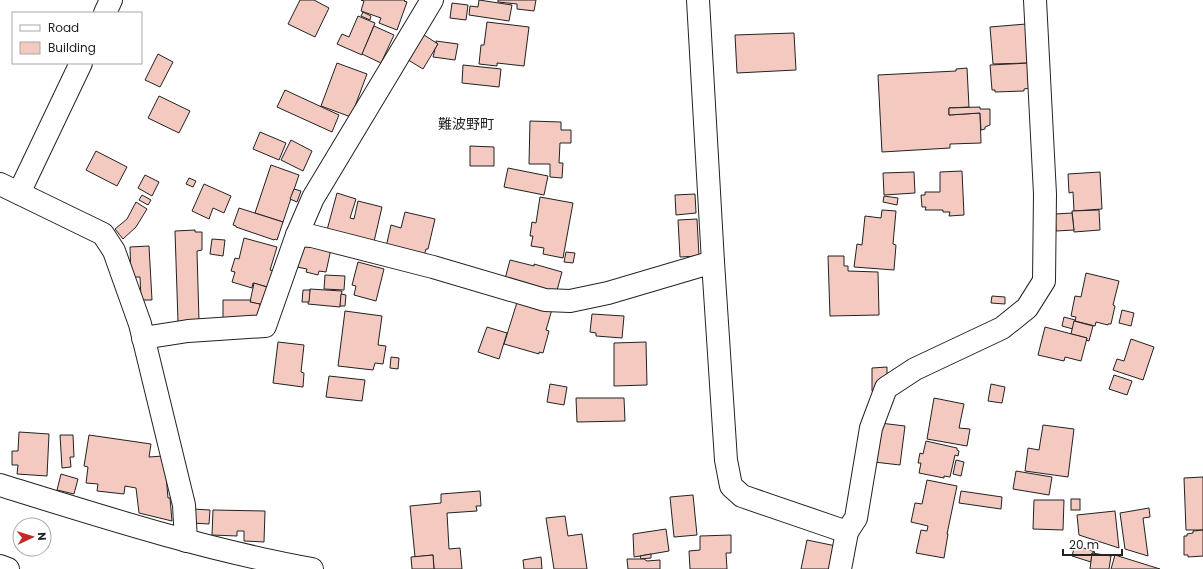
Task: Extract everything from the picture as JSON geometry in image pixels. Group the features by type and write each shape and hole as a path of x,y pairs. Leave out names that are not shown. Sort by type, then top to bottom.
{"street":[{"path":"105,12 111,0"},
{"path":"143,338 188,331 265,326 297,235 314,198 432,0"},
{"path":"698,0 726,460 731,486 742,496 847,532"},
{"path":"840,569 847,532 856,518 871,428 886,388 915,369 1002,328 1027,308 1044,281 1045,194 1035,0"},
{"path":"80,64 9,189 103,234 114,251 140,324 184,505 186,541"},
{"path":"297,235 312,236 433,267 545,300 570,301 608,293 713,262"},
{"path":"0,485 186,541 312,569"},
{"path":"0,566 8,569"}],"building":[{"path":"300,0 314,0 329,8 315,37 288,24"},
{"path":"361,0 405,0 404,1 407,2 397,30 379,23 381,18 361,11 364,1"},
{"path":"479,0 512,5 509,21 469,15 470,6 478,7"},
{"path":"498,0 536,0 534,11 517,9 517,4 498,2"},
{"path":"452,3 468,5 466,20 450,18"},
{"path":"363,12 371,16 370,20 361,16"},
{"path":"358,16 375,23 362,55 337,44 342,34 349,37"},
{"path":"487,22 529,27 524,66 497,63 497,66 479,64 481,45 484,45"},
{"path":"1026,24 1029,63 993,64 990,27"},
{"path":"374,26 394,35 381,63 362,54"},
{"path":"421,33 438,44 423,69 405,58"},
{"path":"794,33 796,70 737,73 735,35"},
{"path":"436,41 458,44 455,60 433,57 438,44"},
{"path":"158,54 173,62 160,87 145,80"},
{"path":"337,63 367,74 351,117 321,106"},
{"path":"1030,63 1030,88 1024,89 1024,91 995,92 995,90 992,90 990,65"},
{"path":"463,65 501,69 499,87 462,83"},
{"path":"967,68 969,107 949,108 949,115 980,113 981,143 950,144 950,148 882,152 878,75 956,71 956,69"},
{"path":"285,90 339,115 332,132 277,107"},
{"path":"159,96 190,111 179,133 148,118"},
{"path":"980,107 980,109 990,109 990,125 985,127 985,129 981,130 980,113 949,115 949,108"},
{"path":"530,121 561,122 561,130 571,130 571,143 560,143 559,163 563,163 562,178 550,177 550,164 529,164"},
{"path":"260,132 286,143 279,160 253,149"},
{"path":"291,140 312,151 303,171 281,160"},
{"path":"470,146 494,147 494,166 470,166"},
{"path":"96,151 127,167 117,186 86,170"},
{"path":"271,165 299,175 283,222 255,213"},
{"path":"508,168 548,176 544,195 504,187"},
{"path":"962,171 964,215 949,216 950,212 943,212 943,210 925,210 926,207 922,207 921,195 925,195 925,192 940,192 940,172"},
{"path":"914,172 915,193 884,195 883,173"},
{"path":"1100,172 1102,209 1074,211 1073,192 1069,193 1068,174"},
{"path":"145,175 159,182 152,196 138,188"},
{"path":"189,178 196,181 193,187 186,184"},
{"path":"204,184 231,196 224,213 213,208 209,219 192,211"},
{"path":"294,189 301,191 297,202 290,199"},
{"path":"337,193 356,199 350,218 354,219 358,201 382,207 373,246 327,230"},
{"path":"695,194 696,213 676,215 675,195"},
{"path":"142,195 151,200 148,205 139,200"},
{"path":"884,196 898,198 897,205 883,202"},
{"path":"540,197 573,203 563,258 543,254 544,248 531,246 533,236 530,236 532,222 536,223"},
{"path":"136,202 147,209 136,227 123,239 115,229 127,219"},
{"path":"239,208 283,222 277,240 233,225"},
{"path":"882,210 896,211 893,244 896,245 894,270 854,267 857,244 862,245 865,216 881,218"},
{"path":"1099,210 1100,230 1074,232 1072,211"},
{"path":"405,212 435,219 428,249 426,249 424,256 386,247 391,225 401,228"},
{"path":"1072,213 1074,230 1056,231 1055,214"},
{"path":"697,219 699,256 680,257 678,220"},
{"path":"195,230 195,232 202,232 202,250 197,251 199,321 178,322 175,231"},
{"path":"244,238 277,247 270,270 275,271 271,288 253,283 252,288 232,282 235,272 231,271 235,258 239,259"},
{"path":"212,239 225,240 223,256 210,254"},
{"path":"301,243 331,249 326,272 319,271 318,275 306,272 307,269 297,267"},
{"path":"149,246 152,300 141,300 140,277 131,277 130,247"},
{"path":"566,252 575,253 573,263 564,262"},
{"path":"828,256 844,256 844,266 848,266 848,271 878,272 879,315 830,316"},
{"path":"510,260 534,266 534,264 562,272 556,294 505,279"},
{"path":"358,262 384,269 376,301 354,295 356,286 352,285"},
{"path":"1086,273 1119,281 1113,305 1115,306 1111,324 1108,325 1096,322 1095,326 1075,321 1076,317 1071,316 1075,296 1081,297"},
{"path":"325,275 345,276 344,290 324,289"},
{"path":"254,283 270,288 267,306 250,302"},
{"path":"310,289 342,291 340,307 308,304"},
{"path":"303,290 310,290 309,302 302,302"},
{"path":"341,294 346,295 345,306 340,306"},
{"path":"519,296 553,306 546,330 549,331 543,353 539,352 539,354 504,344"},
{"path":"992,296 1005,297 1005,304 991,303"},
{"path":"223,300 251,300 250,302 260,304 260,319 223,319"},
{"path":"1122,310 1134,313 1131,326 1119,323"},
{"path":"345,311 382,316 378,345 386,346 383,364 375,363 373,370 338,366"},
{"path":"592,314 624,316 622,338 596,336 596,333 590,332"},
{"path":"1064,317 1075,320 1073,329 1062,326"},
{"path":"1074,321 1093,326 1089,341 1086,340 1087,338 1071,334"},
{"path":"487,327 507,333 499,359 478,352"},
{"path":"1045,327 1087,338 1081,361 1065,357 1064,361 1038,355"},
{"path":"1131,339 1154,347 1143,380 1113,370 1117,359 1124,361"},
{"path":"278,342 304,345 301,372 304,373 303,387 273,383"},
{"path":"646,342 647,385 614,386 614,343"},
{"path":"391,357 399,358 398,369 390,368"},
{"path":"887,367 887,382 872,391 872,368"},
{"path":"1114,375 1132,381 1127,395 1109,389"},
{"path":"329,376 365,380 362,401 326,397"},
{"path":"550,384 567,387 564,405 547,402"},
{"path":"991,384 1005,387 1002,403 988,401"},
{"path":"576,398 624,398 625,421 577,422"},
{"path":"934,398 964,404 959,428 970,429 967,446 927,439"},
{"path":"880,423 905,426 900,465 874,462"},
{"path":"1043,425 1074,429 1068,477 1025,471 1028,448 1039,450"},
{"path":"19,432 49,434 47,476 17,474 18,465 12,465 12,451 18,451"},
{"path":"60,435 73,435 74,457 70,457 71,467 62,468"},
{"path":"89,435 151,444 149,457 163,456 172,521 139,513 136,488 125,486 124,494 97,491 98,484 86,483 88,467 84,466"},
{"path":"926,441 957,448 959,451 958,456 955,455 950,477 944,476 944,478 919,473 921,463 918,463 920,453 923,454"},
{"path":"956,460 964,462 961,476 953,474"},
{"path":"1016,471 1052,477 1049,495 1013,489"},
{"path":"61,474 78,479 74,494 57,490"},
{"path":"1203,477 1203,530 1186,530 1184,478"},
{"path":"927,480 957,486 947,534 944,558 916,553 921,530 927,531 928,526 911,522 915,503 922,504"},
{"path":"480,491 481,506 476,506 477,511 447,513 449,549 460,548 462,569 434,569 433,555 415,557 410,506 441,503 441,494"},
{"path":"961,491 1002,497 1001,509 959,503"},
{"path":"693,495 697,535 674,537 670,497"},
{"path":"1071,499 1080,499 1080,510 1071,510"},
{"path":"1034,500 1064,500 1063,530 1033,529"},
{"path":"1149,508 1150,517 1143,518 1148,556 1125,549 1120,513"},
{"path":"193,509 210,510 209,524 192,523"},
{"path":"213,510 265,511 264,542 244,541 244,531 237,531 237,536 212,535"},
{"path":"1115,511 1119,548 1079,535 1077,515"},
{"path":"565,516 568,536 582,534 587,569 554,569 546,518"},
{"path":"666,529 669,551 634,557 633,534"},
{"path":"1203,530 1203,556 1188,557 1188,555 1184,555 1184,536 1193,533 1193,531"},
{"path":"731,535 731,553 726,553 727,569 690,569 689,551 700,550 700,536"},
{"path":"807,540 836,546 831,569 801,569"},
{"path":"1075,545 1095,552 1092,553 1091,562 1072,556"},
{"path":"1092,553 1111,556 1109,569 1090,569"},
{"path":"651,554 651,558 641,559 640,556"},
{"path":"433,555 434,569 412,569 411,557"},
{"path":"1115,555 1160,569 1111,569"},
{"path":"541,557 542,569 524,569 523,560"},
{"path":"627,559 644,559 647,561 660,560 660,569 628,569"}],"district":[{"name":"難波野町","path":"466,124"}]}
